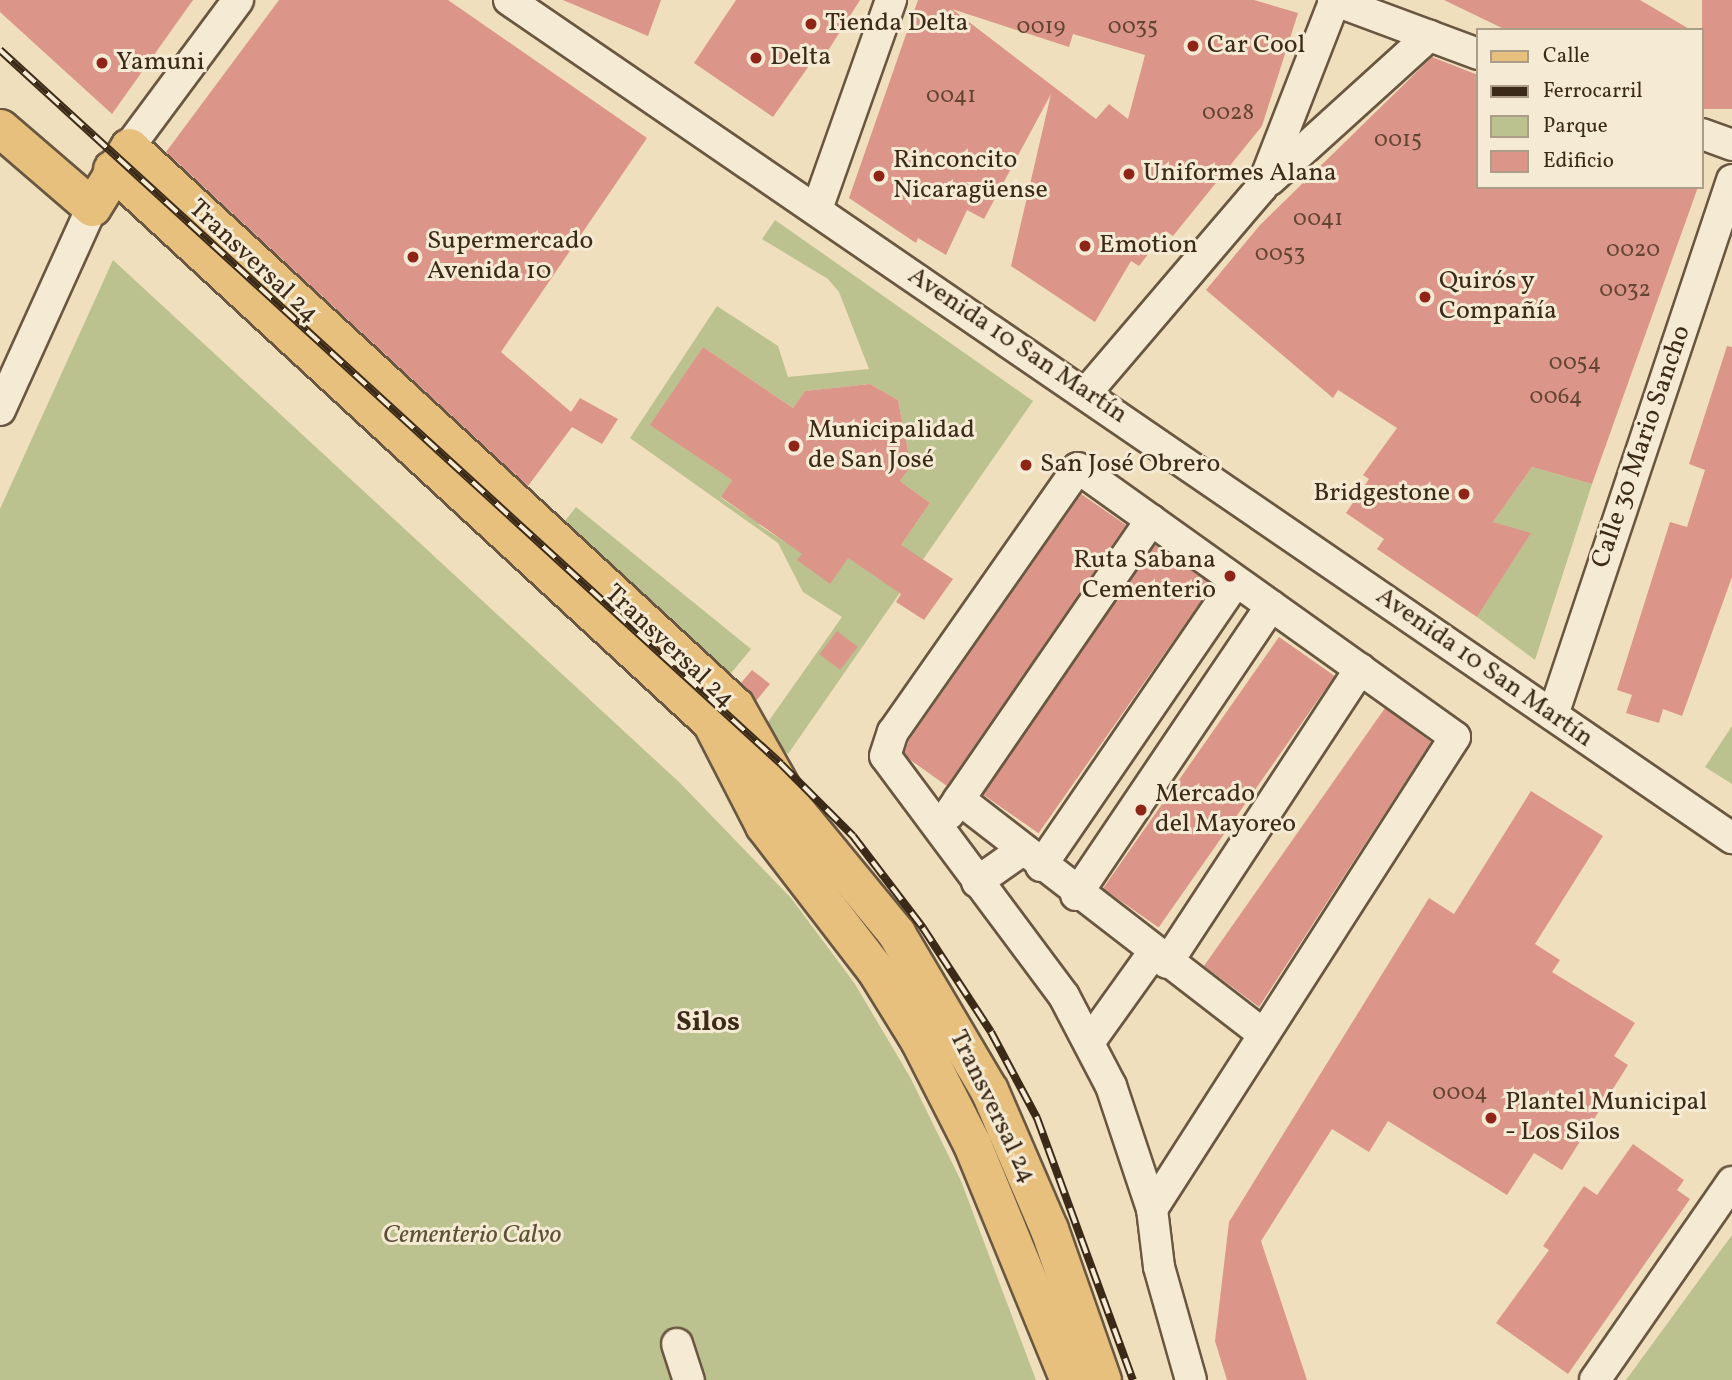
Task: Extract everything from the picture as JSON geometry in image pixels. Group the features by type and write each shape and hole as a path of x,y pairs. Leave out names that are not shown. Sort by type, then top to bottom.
{"main road":[{"path":"0,128 92,207 120,158"},
{"name":"Transversal 24","path":"120,158 735,706 790,805 896,933 989,1090 1072,1339 1102,1380"},
{"name":"Transversal 24","path":"1069,1380 1072,1339"}],"street":[{"path":"120,158 238,0"},
{"name":"Avenida 10 San Martín","path":"509,0 1732,838"},
{"path":"817,209 891,0"},
{"path":"1262,187 1334,0 1476,53"},
{"path":"1086,393 1262,187 1429,36"},
{"path":"1704,135 1732,145"},
{"name":"Calle 30 Mario Sancho","path":"1552,715 1732,180"},
{"path":"0,410 92,207"},
{"path":"1153,1209 1262,1033 1455,737 1078,468 893,732 885,756 1057,986 1090,1041 1111,1086 1153,1209 1159,1267 1191,1380"},
{"path":"938,829 1151,520"},
{"path":"977,882 1031,859 1236,581"},
{"path":"1076,895 1271,606"},
{"path":"1090,1041 1160,958 1360,669"},
{"path":"959,799 1076,895 1262,1033"},
{"path":"1595,1380 1732,1182"},
{"path":"677,1344 689,1380"}],"green space":[{"path":"775,220 1033,401 788,754 761,732 842,617 803,592 778,543 630,438 717,306 778,346 788,377 869,369 839,292 828,279 762,239","holes":["703,347 793,408 805,391 870,384 898,400 911,466 900,481 930,503 878,578 798,524 785,542 759,525 771,506 746,515 721,498 732,480 651,425"]},
{"name":"Cementerio Calvo","path":"113,260 679,782 791,898 855,984 910,1077 961,1181 1036,1380 0,1380 0,509"},
{"path":"1532,467 1592,484 1535,660 1477,617 1530,534 1493,522"},
{"path":"576,507 751,649 722,684 557,531"},
{"path":"1732,726 1732,784 1705,767"},
{"path":"1732,1235 1732,1380 1626,1380"}],"building":[{"name":"Yamuni","path":"0,0 193,0 112,114 0,12"},
{"name":"Supermercado Avenida 10","path":"279,0 448,0 647,138 501,352 571,412 580,398 618,419 602,444 572,427 528,486 166,152"},
{"path":"563,0 661,0 648,36"},
{"name":"Delta","path":"736,0 860,0 824,57 818,53 773,117 694,63"},
{"path":"918,0 1254,0 1298,13 1262,126 1173,236 1166,231 1139,266 1131,261 1095,322 1011,266 1051,94 984,219 967,210 946,255 918,238 916,243 849,198","holes":["952,9 1069,47 1073,34 1145,55 1128,119 1109,104 1096,119"]},
{"path":"1444,0 1640,0 1688,28 1502,28"},
{"path":"1702,0 1732,0 1732,109 1704,109"},
{"path":"1432,57 1476,74 1476,189 1697,189 1592,484 1532,467 1493,522 1531,533 1477,617 1377,549 1384,539 1346,513 1369,479 1363,475 1397,428 1338,390 1333,398 1206,290 1260,225"},
{"path":"1727,346 1732,347 1732,577 1682,716 1663,709 1659,723 1626,713 1632,695 1617,690 1670,522 1687,527 1705,470 1689,464"},
{"name":"Municipalidad de San José","path":"703,347 793,408 805,391 870,384 898,400 911,466 900,481 930,503 901,545 953,579 924,620 896,602 901,594 848,558 830,584 797,560 802,554 721,497 732,480 650,425"},
{"path":"1081,494 1126,525 947,786 904,753 909,740"},
{"path":"1155,545 1212,585 1039,833 981,793"},
{"path":"837,631 858,647 840,670 820,654"},
{"path":"1279,637 1335,676 1159,927 1103,888"},
{"path":"752,670 770,684 756,701 741,683"},
{"path":"1385,708 1431,742 1259,1007 1204,966"},
{"path":"1531,791 1603,836 1535,944 1560,960 1552,972 1635,1023 1614,1056 1628,1065 1562,1170 1534,1153 1507,1195 1388,1121 1369,1152 1332,1129 1261,1241 1307,1380 1227,1380 1215,1341 1229,1222 1429,898 1454,914"},
{"path":"1633,1144 1684,1180 1677,1190 1690,1199 1568,1374 1496,1323 1549,1250 1543,1246 1584,1186 1597,1195"}],"railway":[{"path":"0,50 781,764 853,836 923,928 991,1032 1037,1118 1133,1380"}],"place":[{"name":"Tienda Delta","path":"811,24"},
{"name":"Car Cool","path":"1193,46"},
{"name":"Delta","path":"756,58"},
{"name":"Yamuni","path":"102,63"},
{"name":"Uniformes Alana","path":"1129,174"},
{"name":"Rinconcito Nicaragüense","path":"879,176"},
{"name":"Emotion","path":"1085,246"},
{"name":"Supermercado Avenida 10","path":"413,257"},
{"name":"Quirós y Compañía","path":"1425,297"},
{"name":"Municipalidad de San José","path":"794,446"},
{"name":"San José Obrero","path":"1026,465"},
{"name":"Bridgestone","path":"1464,494"},
{"name":"Ruta Sabana Cementerio","path":"1230,576"},
{"name":"Mercado del Mayoreo","path":"1141,810"},
{"name":"Plantel Municipal - Los Silos","path":"1491,1118"}],"district":[{"name":"Silos","path":"708,1023"}]}
